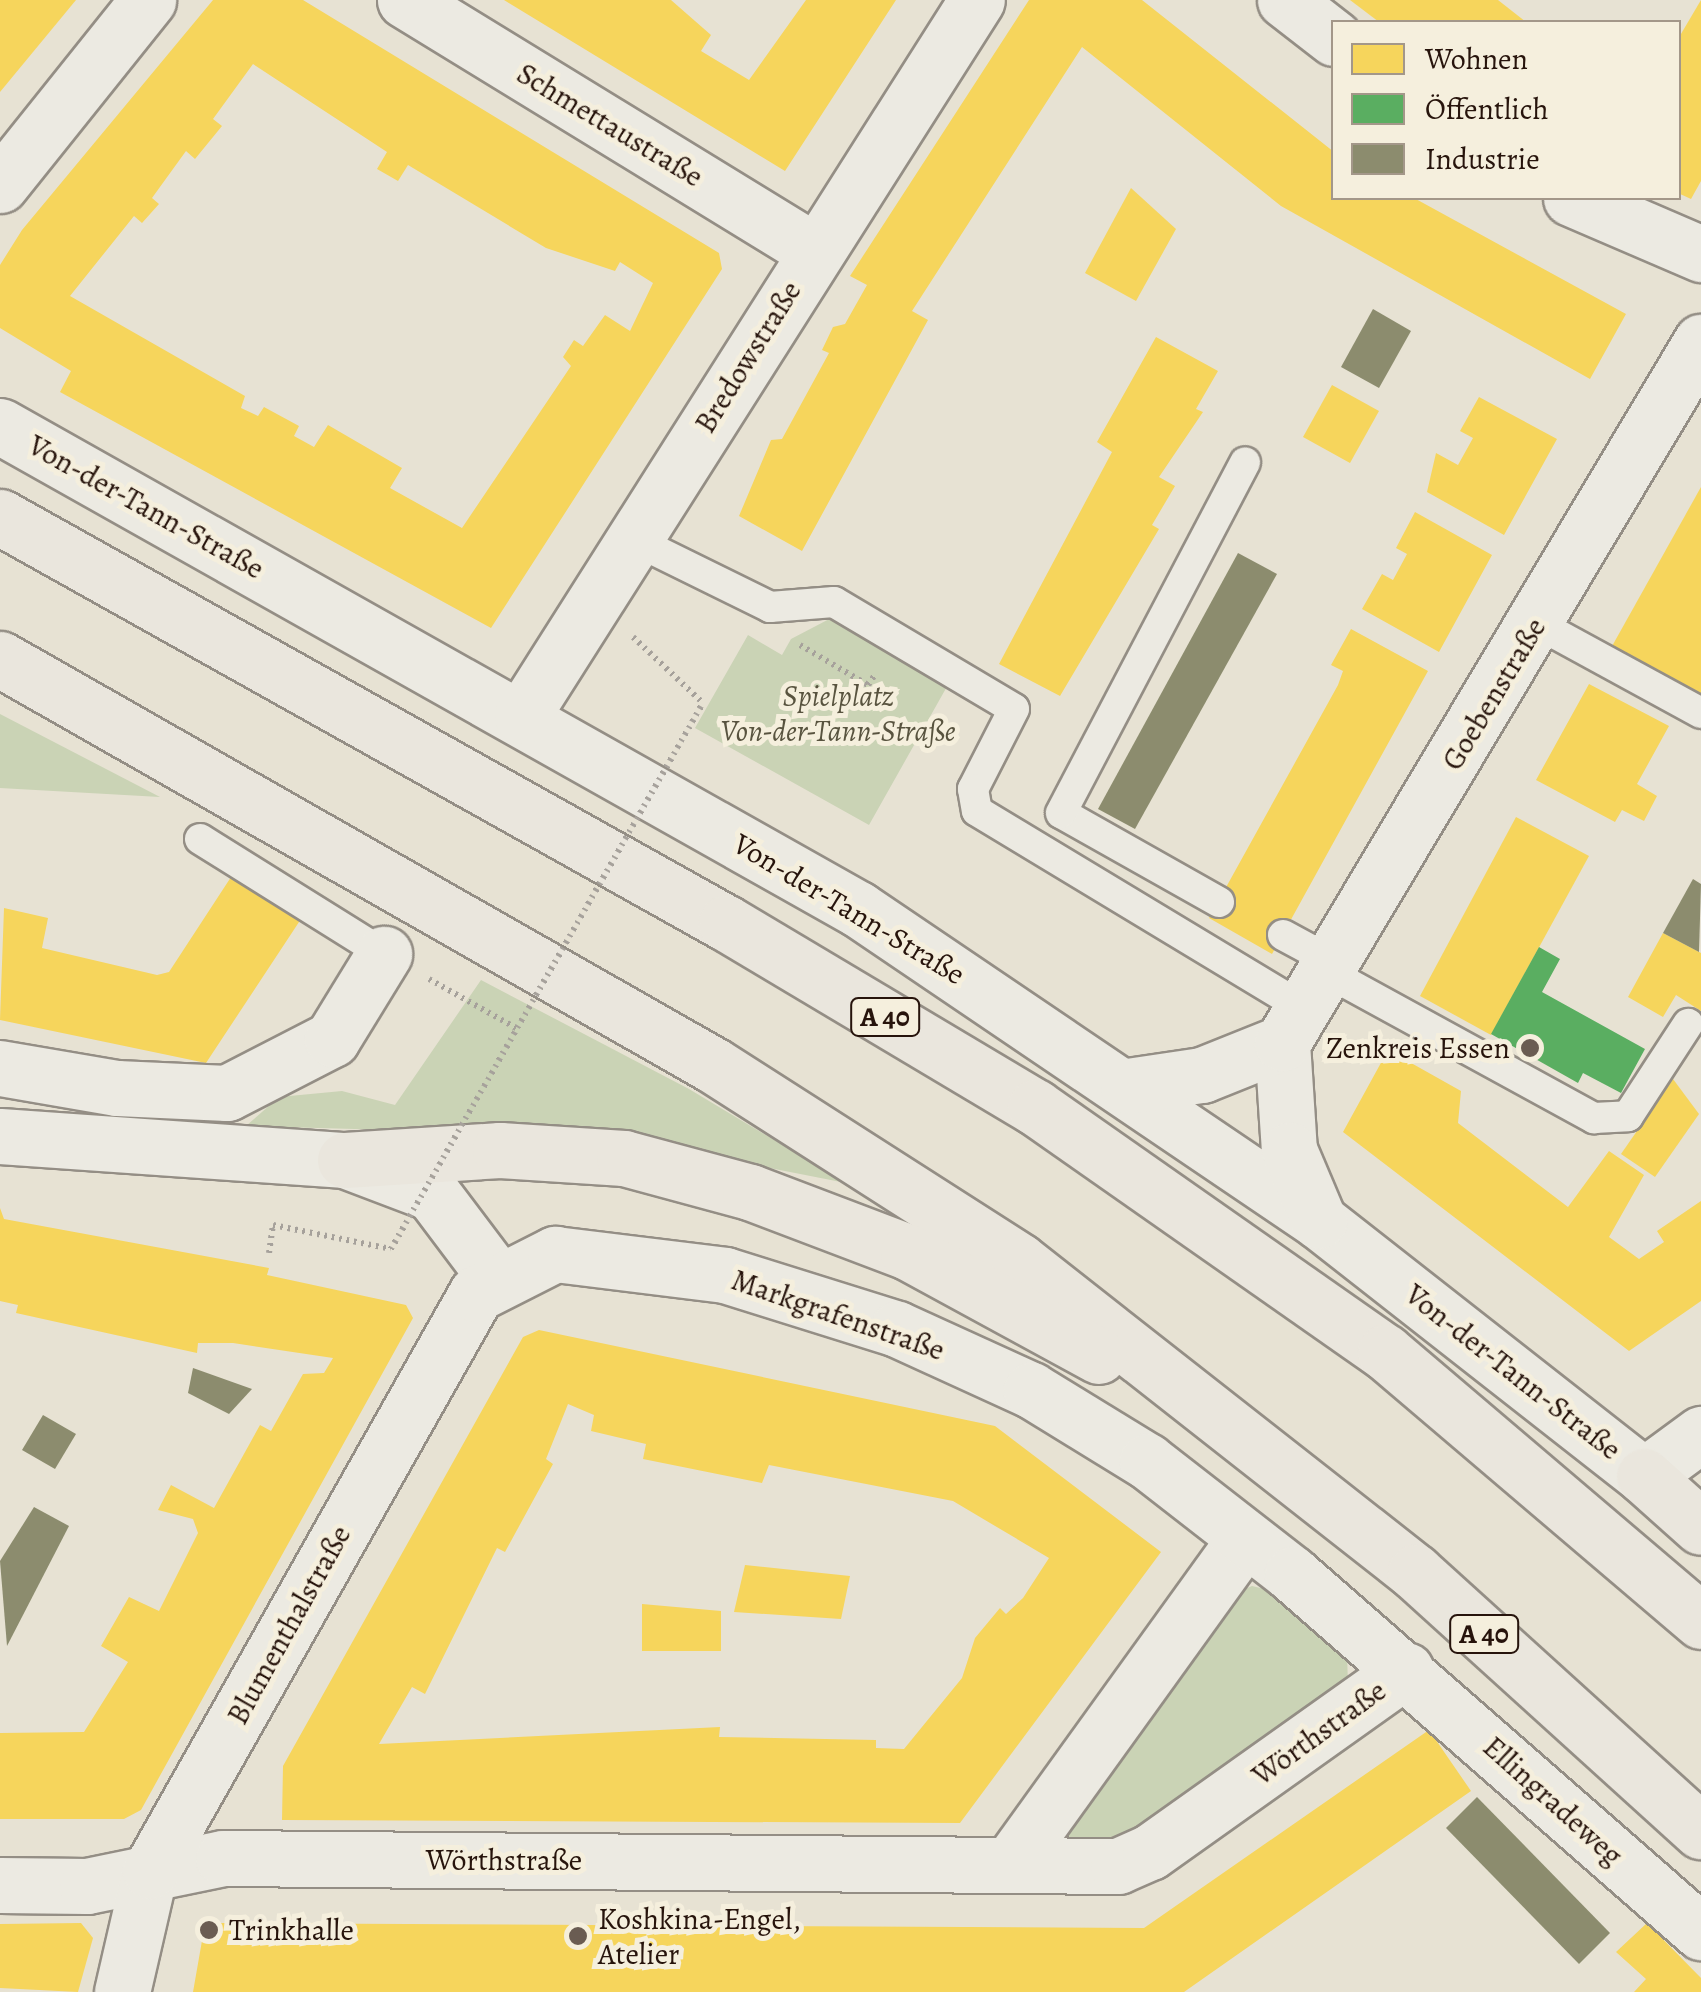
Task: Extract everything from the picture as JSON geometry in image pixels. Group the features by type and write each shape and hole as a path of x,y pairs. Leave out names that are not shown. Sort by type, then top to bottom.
{"highway":[{"name":"A 40","path":"0,517 726,923 1035,1107 1384,1352 1701,1620"},
{"name":"A 40","path":"0,659 713,1065 1019,1261 1260,1444 1701,1832"},
{"path":"345,1160 500,1150 624,1158 750,1192 908,1252 1260,1444"},
{"path":"1644,1476 1701,1527"}],"street":[{"path":"0,185 148,0"},
{"name":"Schmettaustraße","path":"404,0 815,251"},
{"name":"Bredowstraße","path":"522,716 977,0"},
{"path":"1285,0 1331,36"},
{"path":"1576,200 1701,254"},
{"name":"Goebenstraße","path":"1310,996 1538,624 1701,342"},
{"name":"Von-der-Tann-Straße","path":"0,426 522,716 858,909 1128,1086 1319,1220 1644,1476"},
{"path":"0,1068 117,1088 226,1093 332,1039 384,954"},
{"path":"1128,1086 1202,1075 1310,996"},
{"path":"1310,996 1289,1150 1319,1220"},
{"path":"0,1136 345,1160 432,1193 496,1278"},
{"name":"Markgrafenstraße","path":"496,1278 555,1254 594,1254 726,1274 896,1329 1031,1390 1147,1461 1406,1670"},
{"name":"Blumenthalstraße","path":"122,1992 150,1871 476,1294 496,1278"},
{"path":"1644,1476 1701,1434"},
{"path":"1011,1863 1245,1538"},
{"name":"Wörthstraße","path":"0,1885 87,1886 223,1858 1118,1866 1150,1852 1406,1670"},
{"name":"Ellingradeweg","path":"1406,1670 1701,1932"}],"lane":[{"path":"1219,902 1061,813 1246,462"},
{"path":"632,539 770,607 834,602 1014,709 972,789 978,811 1310,996 1594,1118 1628,1116 1688,1024"},
{"path":"1538,624 1701,713"},
{"path":"200,839 384,954"},
{"path":"1283,936 1310,996"}],"path":[{"path":"269,1254 273,1225 391,1250 703,703 628,632"},
{"path":"435,982 516,1028"}],"green space":[{"name":"Spielplatz Von-der-Tann-Straße","path":"835,616 949,683 869,825 695,728 748,635 782,655 791,639"},
{"path":"0,714 160,797 0,788"},
{"path":"481,980 689,1089 846,1183 606,1136 246,1126 279,1097 342,1091 395,1105"},
{"path":"1252,1586 1277,1592 1347,1652 1348,1687 1131,1841 1072,1846 1061,1836 1230,1595"}],"building: Wohnen":[{"path":"0,0 76,0 0,92"},
{"path":"213,0 303,0 719,253 722,269 491,628 60,392 71,371 0,328 0,265 22,230","holes":["253,64 387,152 377,169 398,181 408,165 546,248 615,271 620,262 653,283 630,331 605,315 583,346 574,340 563,357 571,366 462,528 390,488 402,468 328,425 314,447 294,436 299,426 264,407 258,416 241,408 245,396 70,296 134,216 142,223 159,204 152,198 186,151 195,159 222,126 213,119"]},
{"path":"504,0 671,0 711,35 701,51 749,80 806,0 896,0 785,171"},
{"path":"1029,0 1142,0 1331,150 1331,200 1418,200 1626,314 1590,379 1281,206 1082,47 912,311 928,320 802,551 739,516 771,440 782,439 829,353 822,350 833,327 845,324 867,285 850,276"},
{"path":"1350,0 1498,0 1523,20 1376,20"},
{"path":"1701,0 1701,181 1691,199 1681,194 1681,34"},
{"path":"1131,188 1176,229 1136,301 1085,273"},
{"path":"1156,337 1218,371 1196,409 1203,412 1159,477 1175,486 1152,525 1159,529 1060,696 999,664 1112,452 1097,442"},
{"path":"1332,385 1379,411 1350,463 1303,437"},
{"path":"1479,397 1557,439 1504,535 1427,492 1436,453 1458,465 1473,438 1460,431"},
{"path":"1701,487 1701,696 1611,648"},
{"path":"1415,512 1492,555 1439,652 1362,609 1382,574 1393,580 1407,554 1396,548"},
{"path":"1351,629 1428,671 1272,954 1209,918 1338,685 1343,671 1331,665"},
{"path":"1589,684 1669,726 1637,784 1657,796 1644,821 1622,810 1615,822 1536,780"},
{"path":"1516,817 1589,856 1491,1035 1420,996"},
{"path":"233,874 301,919 206,1063 0,1020 4,908 48,918 42,948 157,975 169,972"},
{"path":"1663,933 1701,953 1701,1011 1676,995 1663,1017 1628,997"},
{"path":"1388,1050 1461,1091 1458,1123 1568,1207 1609,1151 1644,1175 1609,1237 1639,1259 1664,1242 1657,1231 1701,1201 1701,1301 1629,1351 1343,1132"},
{"path":"1673,1079 1699,1114 1655,1177 1621,1154"},
{"path":"0,1208 4,1219 269,1268 267,1275 406,1305 413,1318 141,1810 124,1819 0,1819 0,1733 84,1732 128,1662 101,1646 129,1597 159,1611 198,1533 193,1519 158,1510 171,1485 214,1508 260,1425 271,1431 303,1374 324,1373 333,1358 233,1343 198,1343 197,1353 16,1313 18,1305 0,1301"},
{"path":"539,1330 995,1426 1161,1552 960,1823 282,1820 283,1766 523,1337","holes":["568,1404 594,1415 591,1431 646,1444 643,1459 762,1483 769,1465 953,1501 1049,1558 1023,1598 1006,1614 1000,1608 975,1638 962,1678 904,1749 876,1748 876,1740 719,1737 720,1727 379,1744 412,1687 425,1694 497,1548 505,1552 553,1464 546,1459"]},
{"path":"745,1565 850,1576 841,1619 734,1612"},
{"path":"642,1604 721,1611 721,1651 642,1651"},
{"path":"1429,1730 1471,1791 1184,1992 193,1992 203,1935 217,1923 1144,1928"},
{"path":"81,1923 93,1938 78,1992 0,1988 0,1924"},
{"path":"1647,1923 1701,1978 1701,1992 1634,1992 1646,1979 1616,1952"}],"building: Öffentlich":[{"path":"1539,947 1560,959 1542,992 1645,1049 1621,1093 1583,1073 1578,1083 1491,1034"}],"building: Industrie":[{"path":"1373,309 1411,331 1379,388 1341,367"},
{"path":"1238,553 1277,574 1135,829 1098,809"},
{"path":"1693,879 1701,884 1699,952 1663,933"},
{"path":"193,1368 252,1389 229,1414 188,1393"},
{"path":"43,1415 76,1434 55,1469 22,1450"},
{"path":"34,1507 69,1526 7,1646 0,1561"},
{"path":"1477,1797 1610,1933 1579,1964 1446,1828"}],"place":[{"name":"Zenkreis Essen","path":"1530,1048"},
{"name":"Trinkhalle","path":"209,1930"},
{"name":"Koshkina-Engel, Atelier","path":"578,1936"}]}
